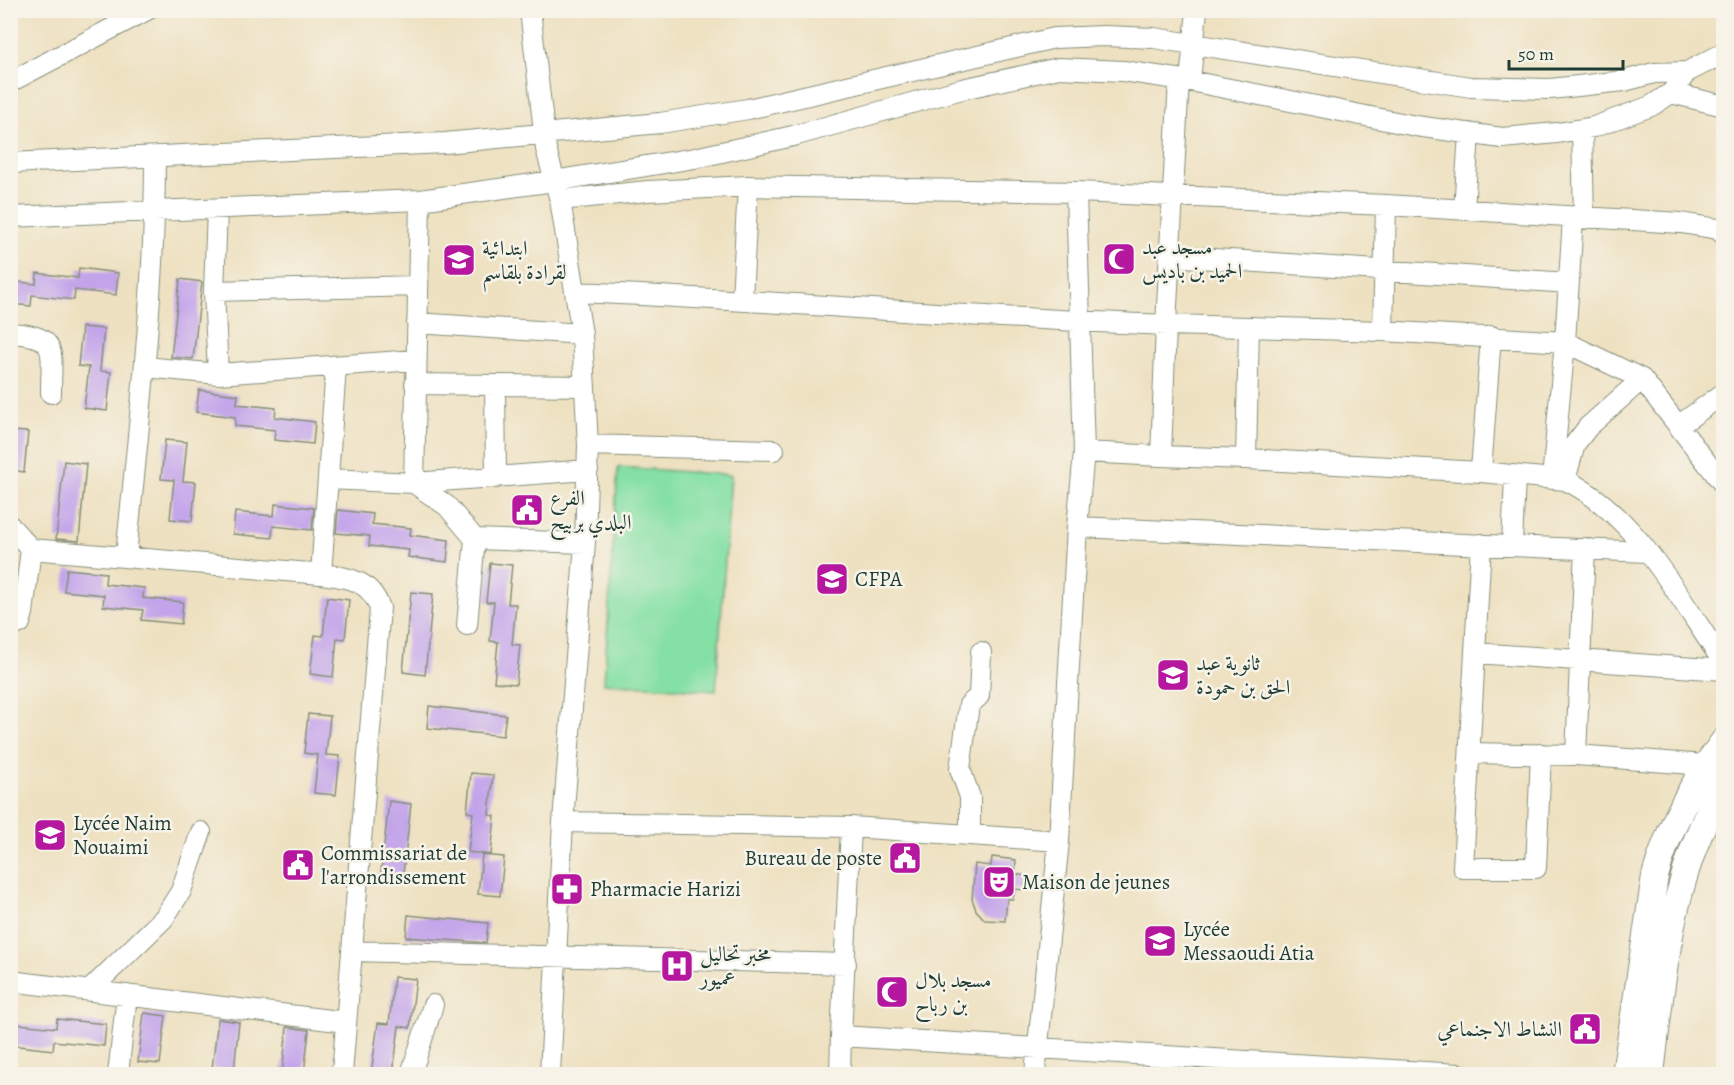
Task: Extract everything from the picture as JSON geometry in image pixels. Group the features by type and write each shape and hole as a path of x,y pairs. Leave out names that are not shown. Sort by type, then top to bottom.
{"main road":[{"path":"1625,1074 1655,876 1662,852 1682,807 1705,765 1724,741"},
{"path":"1651,1074 1668,933 1682,878 1698,832 1724,784"}],"street":[{"path":"10,82 147,10"},
{"path":"530,10 545,142 560,200 582,334 588,445 585,543 563,822 558,955 549,1074"},
{"path":"1161,456 1174,198 1184,80 1194,44 1197,10"},
{"path":"10,163 445,143 545,142 748,109 1055,38 1104,36 1154,38 1471,87 1550,89 1624,81 1654,73 1687,72 1724,53"},
{"path":"10,217 420,200 552,175 695,159 793,136 962,89 1059,68 1123,71 1184,80 1416,126 1502,138 1582,129 1651,106 1671,93 1687,72"},
{"path":"1671,93 1724,106"},
{"path":"1559,480 1565,342 1569,283 1578,218 1582,129"},
{"path":"1464,210 1469,133"},
{"path":"126,556 145,367 155,211 155,158"},
{"path":"560,200 648,191 748,186 1076,192 1174,198 1386,205 1681,223 1722,229"},
{"path":"742,299 748,186"},
{"path":"1035,1074 1059,841 1077,527 1084,452 1082,322 1076,192"},
{"path":"414,483 420,200"},
{"path":"1383,331 1386,205"},
{"path":"217,209 214,291 218,374"},
{"path":"1170,256 1569,283"},
{"path":"214,291 418,286"},
{"path":"575,292 742,299 1082,322 1383,331 1565,342 1642,379 1724,485"},
{"path":"417,323 582,334"},
{"path":"1246,459 1249,327"},
{"path":"10,333 36,335 45,339 51,354 51,393"},
{"path":"1481,472 1491,336"},
{"path":"145,367 218,374 415,360"},
{"path":"321,574 336,367"},
{"path":"1559,480 1575,444 1588,427 1642,379"},
{"path":"415,384 585,387"},
{"path":"495,386 496,478"},
{"path":"1678,426 1724,393"},
{"path":"588,445 774,450"},
{"path":"1084,452 1481,472 1559,480 1580,487 1613,513 1647,552 1724,663"},
{"path":"328,479 414,483 588,470"},
{"path":"1512,545 1515,476"},
{"path":"414,483 447,506 475,539 467,625"},
{"path":"10,526 31,549 321,574 363,584 374,594 380,608 342,1074"},
{"path":"1077,527 1647,552"},
{"path":"475,539 585,543"},
{"path":"1481,544 1463,868 1536,868 1541,754"},
{"path":"10,627 20,622 23,613 31,549"},
{"path":"1576,755 1585,549"},
{"path":"970,835 970,797 960,769 969,705 979,696 981,652"},
{"path":"1475,653 1724,670"},
{"path":"1470,753 1576,755 1705,765"},
{"path":"563,822 851,827 1059,841"},
{"path":"840,1074 851,827"},
{"path":"89,991 164,918 180,891 201,832"},
{"path":"352,951 846,964"},
{"path":"10,981 346,1022"},
{"path":"118,1074 127,995"},
{"path":"411,1074 433,1005"},
{"path":"841,1036 1458,1074"}],"green space":[{"path":"618,467 731,475 716,691 604,683"}],"building":[{"path":"79,268 118,273 116,295 75,290 74,300 32,295 31,306 10,304 10,281 36,284 37,273 78,278"},
{"path":"180,279 202,282 193,359 171,357"},
{"path":"82,327 104,329 100,371 111,372 107,411 84,408 89,367 78,366"},
{"path":"199,390 238,395 237,404 276,408 275,417 315,422 313,444 274,440 275,430 235,426 235,417 196,412"},
{"path":"10,431 28,432 24,472 10,470"},
{"path":"165,440 187,442 183,481 196,482 192,521 170,519 174,480 161,479"},
{"path":"64,461 86,464 79,541 56,539"},
{"path":"275,504 314,508 312,530 273,526 272,538 233,534 235,512 274,516"},
{"path":"338,510 373,514 372,524 411,528 410,535 449,540 447,562 408,557 409,550 369,546 370,536 336,533"},
{"path":"490,563 512,565 508,604 516,604 512,644 520,645 516,684 494,682 498,642 490,641 494,602 486,602"},
{"path":"67,569 106,573 105,584 144,588 143,598 183,602 181,624 141,620 143,610 103,606 104,595 64,591"},
{"path":"411,592 433,594 425,675 403,672"},
{"path":"327,597 349,600 345,639 337,638 333,677 310,674 315,635 323,636"},
{"path":"429,706 506,715 503,736 427,728"},
{"path":"308,714 330,716 326,755 340,756 336,795 314,793 318,755 304,753"},
{"path":"471,773 493,775 489,815 495,816 491,855 468,852 473,813 467,812"},
{"path":"389,801 411,804 402,882 380,880"},
{"path":"482,855 504,857 500,896 478,894"},
{"name":"Maison de jeunes","path":"992,857 1016,860 1015,874 1026,876 1025,890 1014,889 1013,899 1007,899 1005,921 985,920 976,910 972,899 975,864 991,866"},
{"path":"408,915 488,923 486,943 406,937"},
{"path":"394,977 416,979 410,1028 399,1026 393,1074 371,1074 378,1023 389,1024"},
{"path":"144,1013 166,1016 160,1064 138,1062"},
{"path":"57,1019 106,1024 104,1046 54,1041 53,1050 10,1045 10,1023 56,1028"},
{"path":"218,1019 239,1022 234,1071 212,1068"},
{"path":"287,1027 309,1030 304,1074 282,1074"}],"place":[{"name":"مسجد عبد الحميد بن باديس","path":"1119,259"},
{"name":"ابتدائية لقرادة بلقاسم","path":"459,260"},
{"name":"الفرع البلدي بربيح","path":"527,510"},
{"name":"CFPA","path":"832,579"},
{"name":"ثانوية عبد الحق بن حمودة","path":"1173,675"},
{"name":"Lycée Naim Nouaimi","path":"50,835"},
{"name":"Bureau de poste","path":"905,858"},
{"name":"Commissariat de l'arrondissement","path":"298,865"},
{"name":"Maison de jeunes","path":"999,882"},
{"name":"Pharmacie Harizi","path":"567,889"},
{"name":"Lycée Messaoudi Atia","path":"1160,941"},
{"name":"مخبر تحاليل عميور","path":"677,966"},
{"name":"مسجد بلال بن رباح","path":"892,992"},
{"name":"النشاط الاجنماعي","path":"1585,1029"}]}
